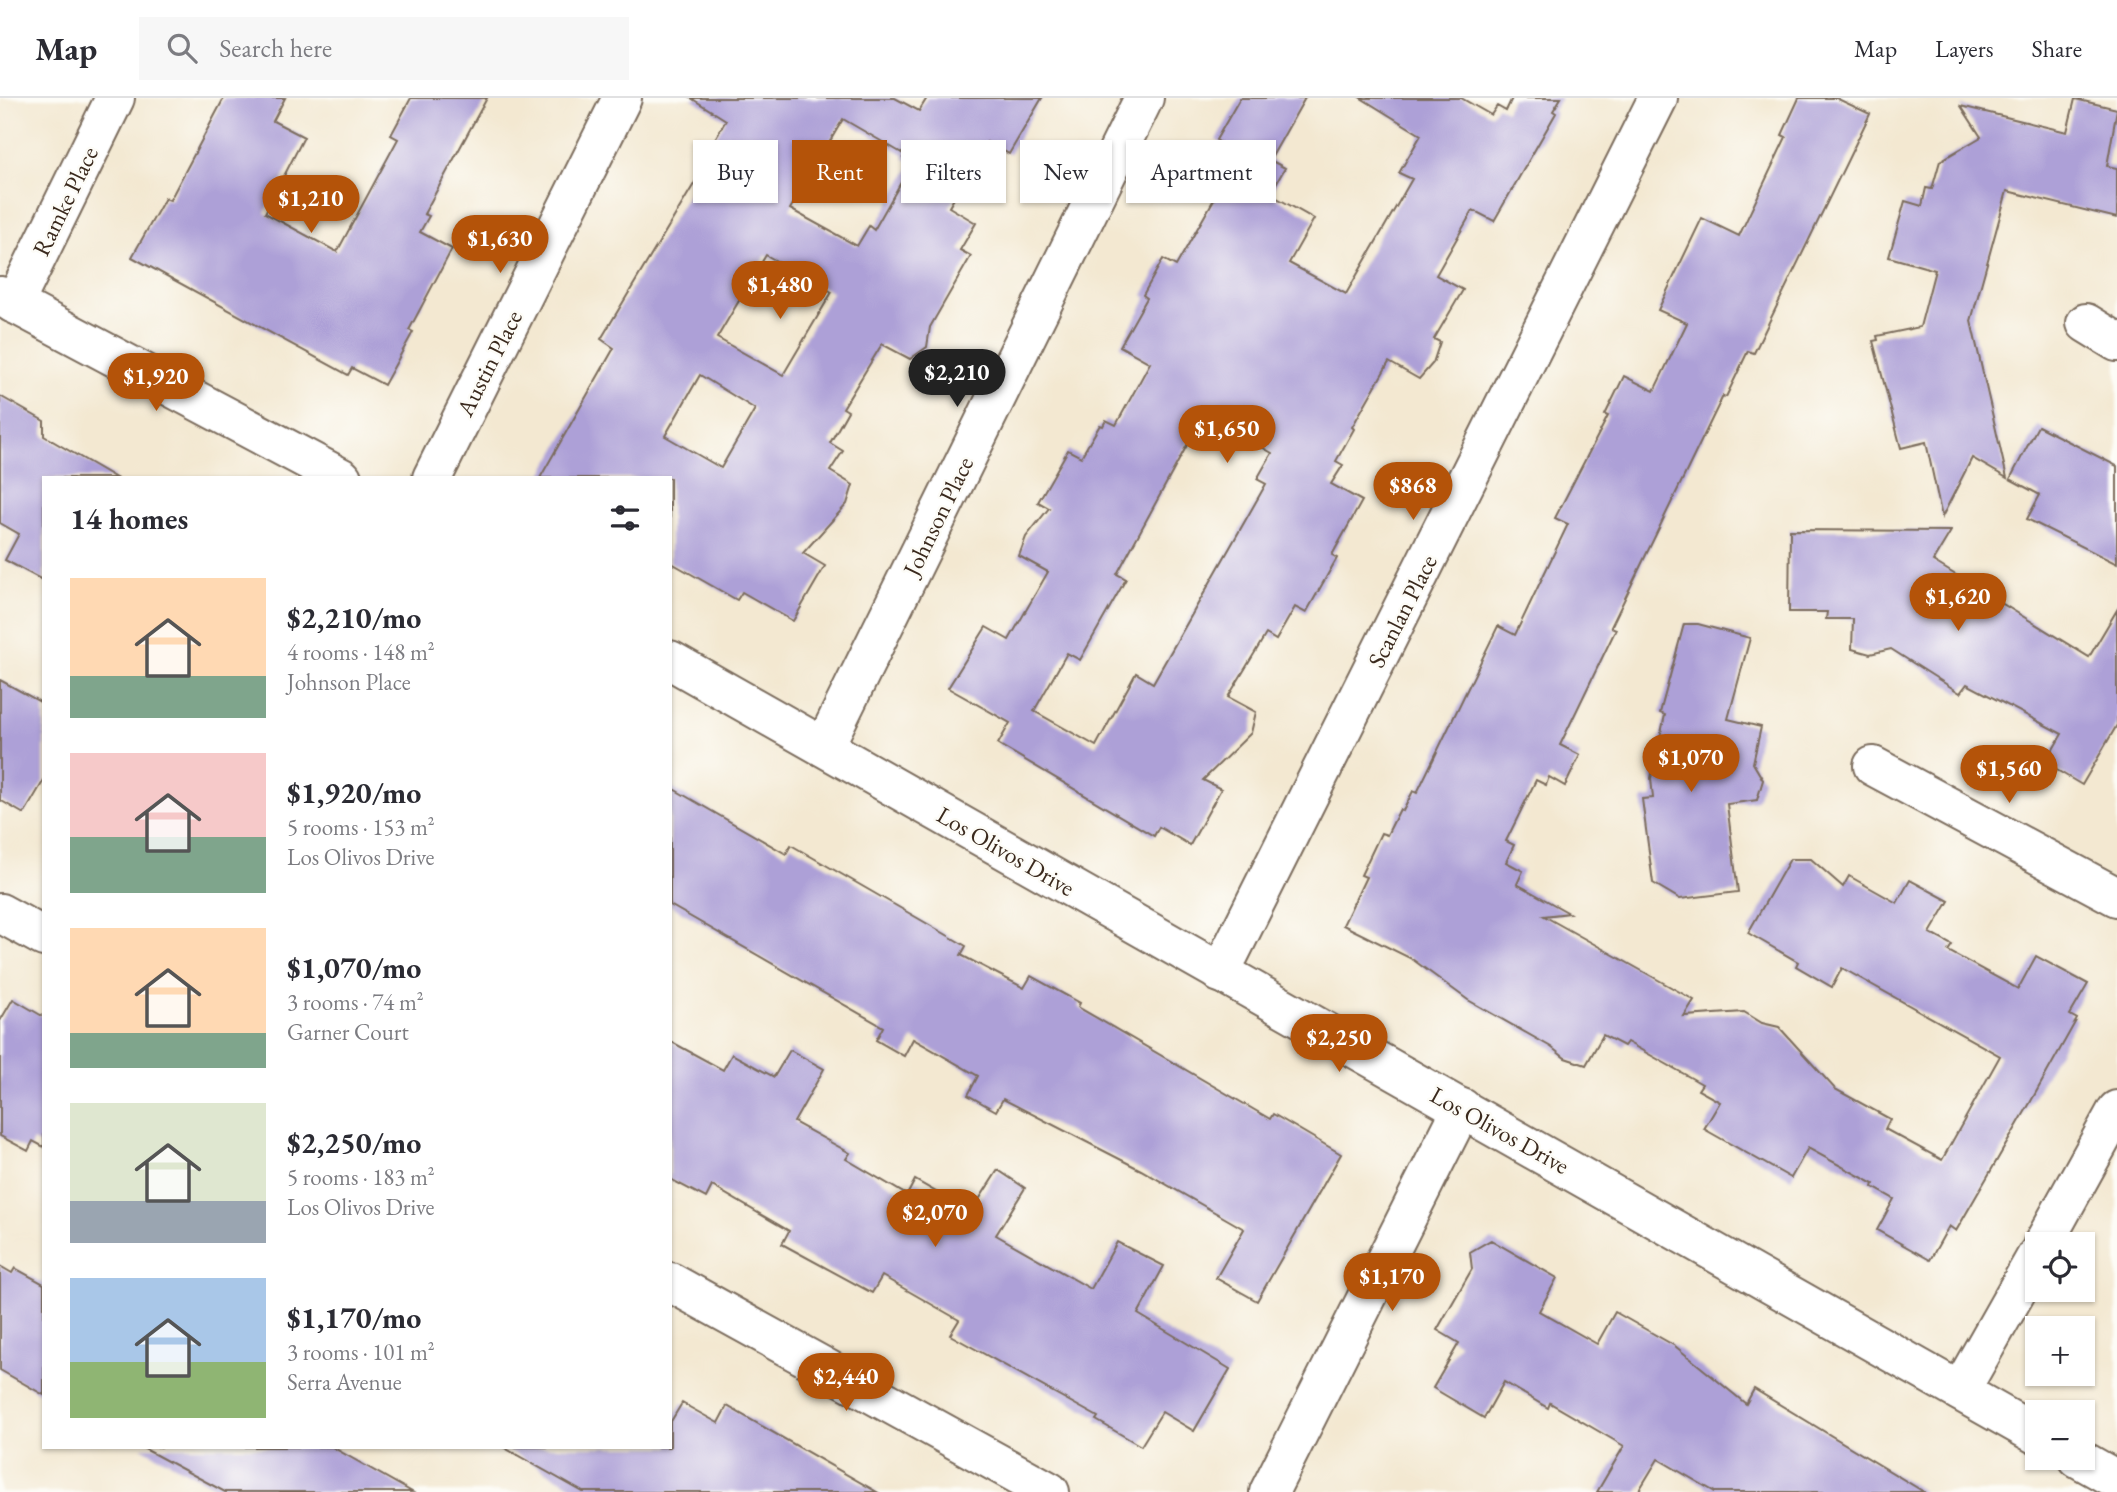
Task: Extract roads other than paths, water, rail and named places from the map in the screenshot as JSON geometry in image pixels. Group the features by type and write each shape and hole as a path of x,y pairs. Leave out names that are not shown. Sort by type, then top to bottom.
{"street":[{"name":"Ramke Place","path":"7,300 116,98"},
{"name":"Austin Place","path":"433,476 622,98"},
{"name":"Johnson Place","path":"824,747 1144,98"},
{"name":"Scanlan Place","path":"1220,973 1658,98"},
{"path":"7,300 338,476"},
{"name":"Los Olivos Drive","path":"672,661 2025,1428"},
{"path":"1873,766 2117,897"},
{"path":"0,913 42,936"},
{"path":"1269,1492 1462,1108"},
{"path":"2050,1232 2117,1110"},
{"path":"1960,1391 2025,1276"},
{"path":"672,1283 1050,1492"},
{"path":"2095,1468 2117,1480"}]}
